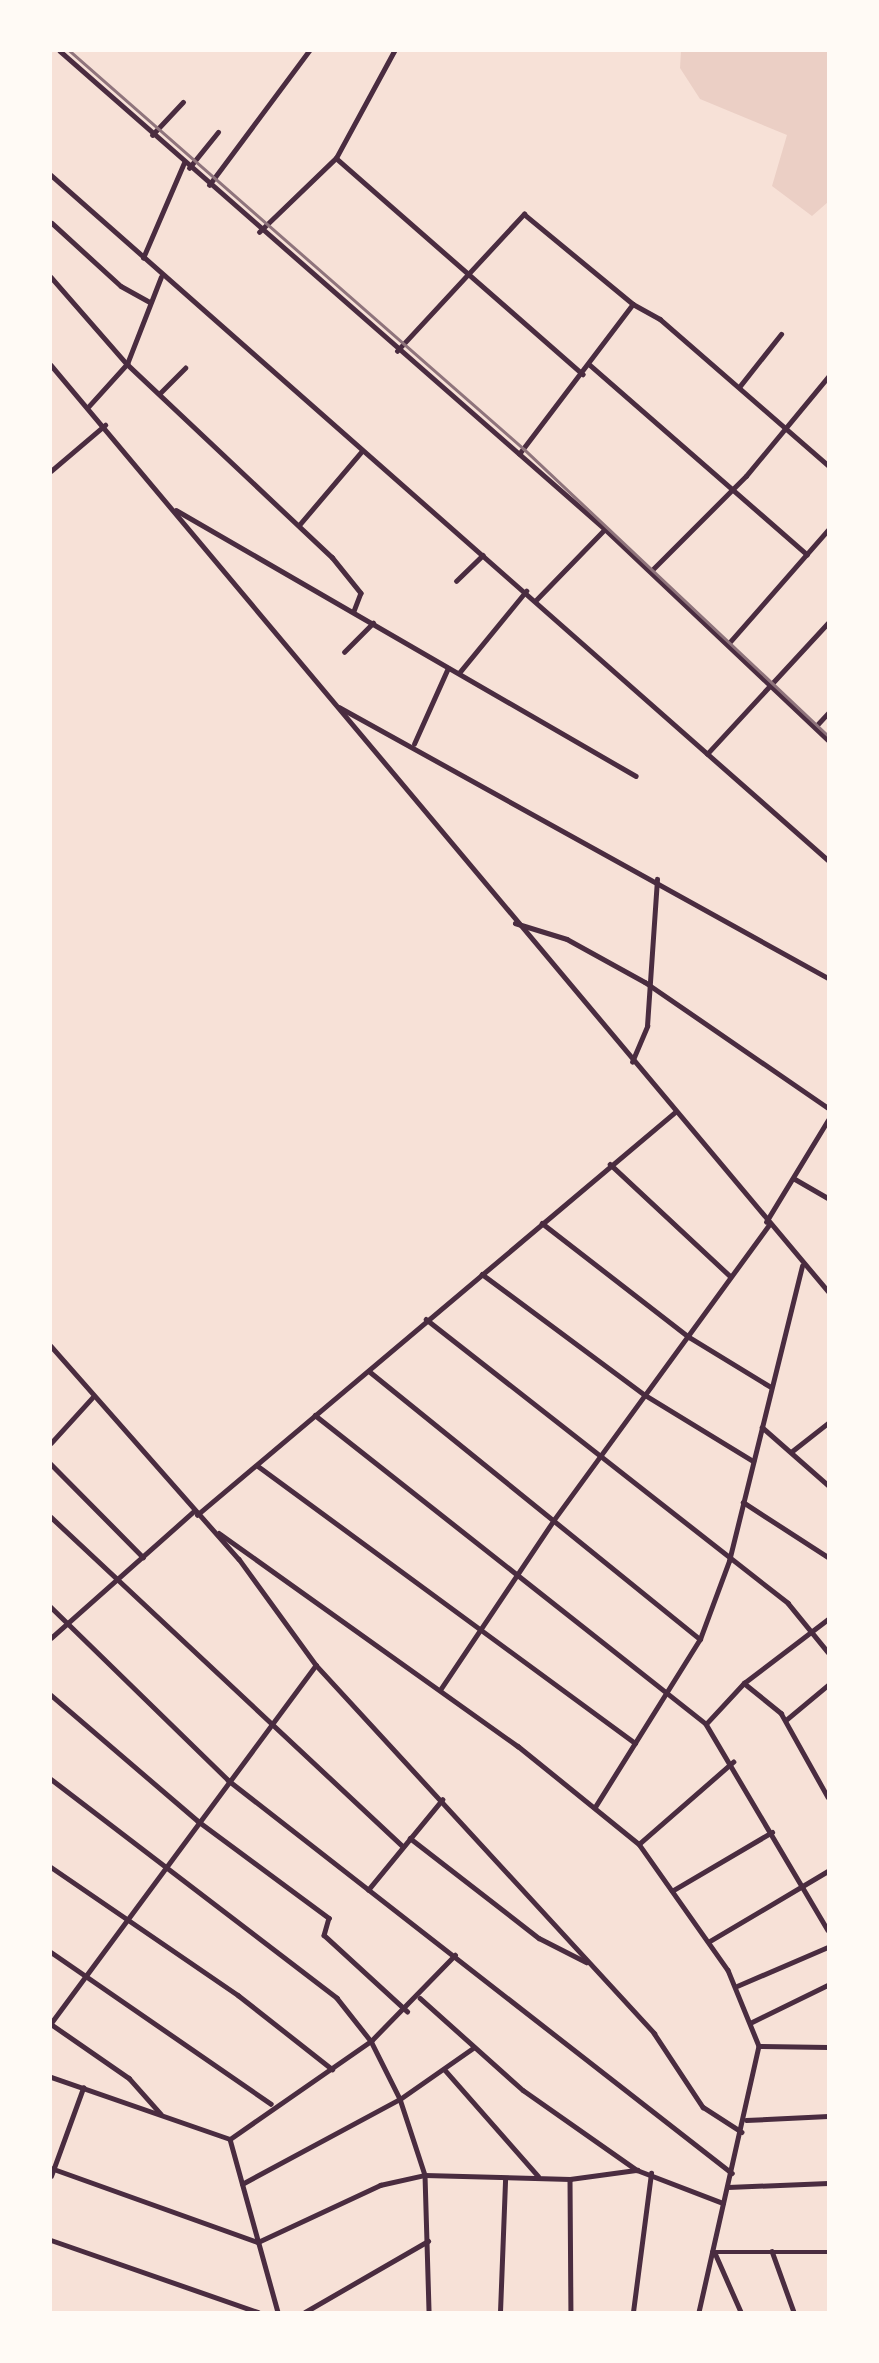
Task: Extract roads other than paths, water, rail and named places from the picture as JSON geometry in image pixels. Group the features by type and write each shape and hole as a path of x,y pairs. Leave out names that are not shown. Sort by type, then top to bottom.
{"street":[{"path":"60,51 259,232 605,529 729,643 828,740"},
{"path":"209,185 309,51"},
{"path":"259,232 335,158 394,51"},
{"path":"152,135 183,102"},
{"path":"188,168 218,132"},
{"path":"335,158 583,374"},
{"path":"143,258 184,163"},
{"path":"51,174 161,277 536,600 828,860"},
{"path":"397,351 524,214 633,304 660,318 828,465"},
{"path":"52,223 121,286 150,302"},
{"path":"51,277 127,364 300,524 361,593 354,611"},
{"path":"89,407 127,364 161,277"},
{"path":"519,454 590,365 633,304"},
{"path":"740,386 781,334"},
{"path":"51,365 105,425 515,923 802,1266 828,1291"},
{"path":"590,365 731,491 807,554"},
{"path":"159,394 185,368"},
{"path":"651,571 731,491 786,430 828,377"},
{"path":"51,471 105,425"},
{"path":"300,524 361,452"},
{"path":"172,508 636,776"},
{"path":"536,600 605,529"},
{"path":"729,643 828,530"},
{"path":"456,581 483,555"},
{"path":"459,673 526,592"},
{"path":"344,652 373,623"},
{"path":"707,754 828,623"},
{"path":"414,744 448,668"},
{"path":"336,706 414,744 657,878 828,978"},
{"path":"816,726 828,713"},
{"path":"632,1062 647,1026 645,982 657,878"},
{"path":"515,923 567,939 645,982 828,1108"},
{"path":"51,1638 143,1557 258,1466 426,1319 675,1112"},
{"path":"440,1690 553,1521 689,1337 767,1224 828,1120"},
{"path":"610,1164 730,1276"},
{"path":"795,1179 828,1198"},
{"path":"542,1223 689,1337 771,1387"},
{"path":"595,1807 700,1639 729,1561 802,1266"},
{"path":"482,1274 645,1395 753,1461"},
{"path":"426,1319 597,1459 788,1603 828,1652"},
{"path":"51,1346 92,1398 195,1514 440,1690 595,1807 639,1844 709,1941 737,1986 759,2046 746,2120 723,2203 699,2312"},
{"path":"368,1371 700,1639"},
{"path":"51,1443 92,1398"},
{"path":"315,1415 706,1724 733,1762 828,1930"},
{"path":"791,1452 828,1423"},
{"path":"762,1427 828,1485"},
{"path":"51,1464 143,1557"},
{"path":"258,1466 479,1632 635,1743"},
{"path":"743,1502 828,1557"},
{"path":"51,1517 116,1583 273,1721 403,1846"},
{"path":"212,1528 316,1665 539,1902 587,1962 654,2033 703,2107 741,2132"},
{"path":"51,1607 228,1780 732,2174"},
{"path":"706,1724 744,1684 809,1628 828,1619"},
{"path":"162,2114 129,2078 51,2023 228,1780 316,1665"},
{"path":"744,1684 786,1720 828,1797"},
{"path":"786,1720 828,1685"},
{"path":"51,1695 198,1821 329,1918 324,1935 407,2011"},
{"path":"639,1844 733,1762"},
{"path":"51,1779 337,1998 371,2041 400,2099 425,2175 429,2312"},
{"path":"368,1890 442,1800"},
{"path":"672,1891 772,1832"},
{"path":"410,1838 539,1938 587,1962"},
{"path":"51,1867 125,1922 238,1996 332,2069"},
{"path":"709,1941 828,1871"},
{"path":"737,1986 828,1947"},
{"path":"51,1952 271,2105"},
{"path":"230,2139 271,2105 332,2069 371,2041 420,1998 455,1955"},
{"path":"751,2023 828,1985"},
{"path":"420,1998 473,2048 637,2170"},
{"path":"759,2046 828,2047"},
{"path":"242,2183 400,2099 473,2048"},
{"path":"445,2070 538,2176"},
{"path":"51,2077 230,2139"},
{"path":"51,2176 83,2088"},
{"path":"746,2120 828,2116"},
{"path":"230,2139 278,2312"},
{"path":"52,2168 258,2242 380,2185 425,2175 505,2179 538,2176 570,2179 637,2170 723,2203"},
{"path":"633,2312 650,2173"},
{"path":"500,2312 505,2179"},
{"path":"570,2179 571,2312"},
{"path":"728,2187 828,2183"},
{"path":"51,2240 258,2312"},
{"path":"305,2312 429,2241"},
{"path":"772,2251 794,2312"},
{"path":"713,2252 828,2252"},
{"path":"713,2252 741,2312"}],"railway":[{"path":"70,51 524,449 828,735"}]}
